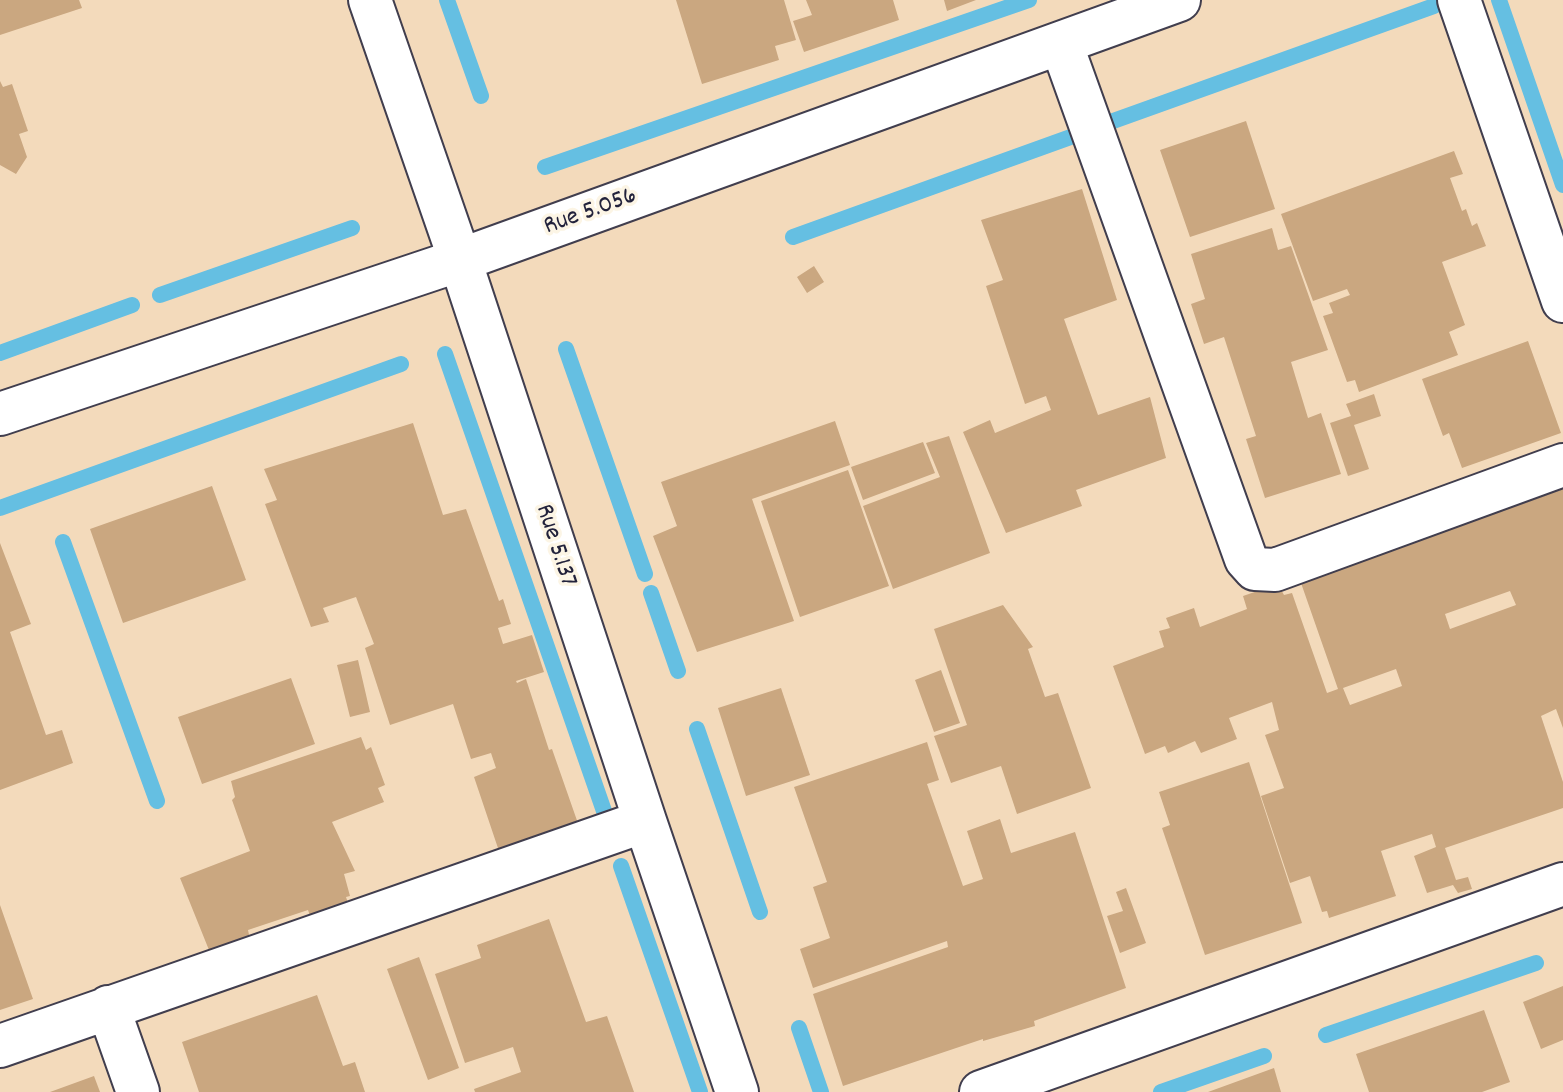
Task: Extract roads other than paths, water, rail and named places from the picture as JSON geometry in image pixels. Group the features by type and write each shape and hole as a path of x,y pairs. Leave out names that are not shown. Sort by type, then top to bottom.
{"street":[{"name":"Rue 5.137","path":"370,0 460,260 737,1092"},
{"name":"Rue 5.056","path":"0,414 460,260 1179,0"},
{"path":"1459,0 1563,301"},
{"path":"1061,43 1246,559 1255,569 1275,570 1563,465"},
{"path":"0,1046 645,821"},
{"path":"981,1092 1563,884"},
{"path":"108,1007 138,1092"}],"waterway":[{"path":"447,0 481,96"},
{"path":"545,167 1029,0"},
{"path":"1499,0 1563,185"},
{"path":"1102,125 1434,6"},
{"path":"793,237 1079,134"},
{"path":"160,295 352,228"},
{"path":"0,353 132,305"},
{"path":"566,349 645,574"},
{"path":"445,354 612,834"},
{"path":"0,508 401,364"},
{"path":"63,542 157,801"},
{"path":"651,593 678,671"},
{"path":"697,729 760,912"},
{"path":"621,866 700,1092"},
{"path":"1326,1035 1536,963"},
{"path":"799,1028 821,1092"},
{"path":"1161,1092 1264,1056"}]}
